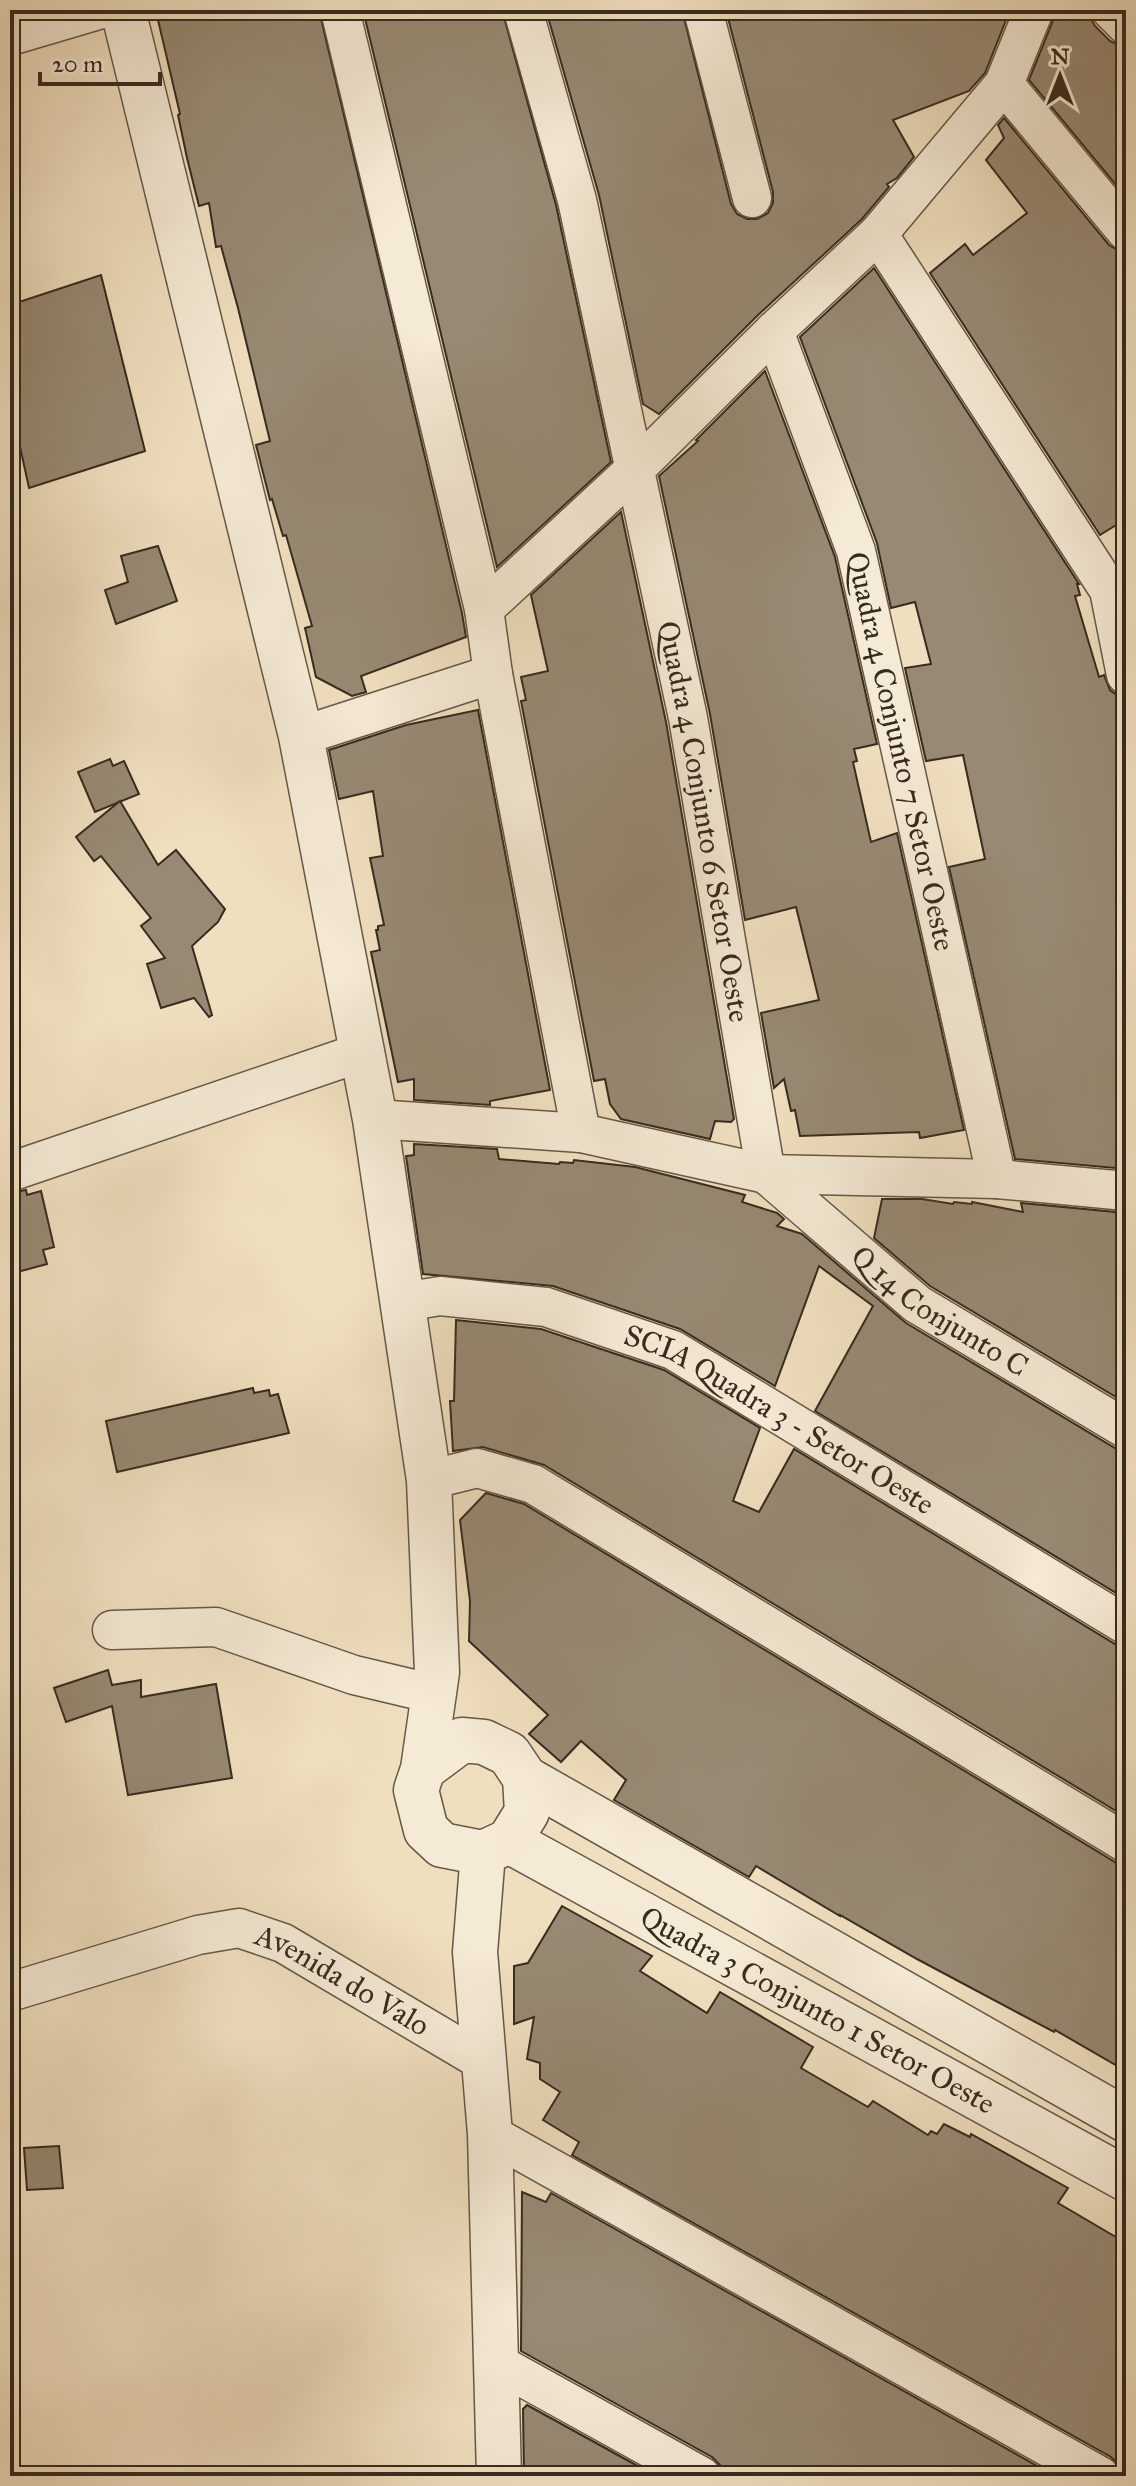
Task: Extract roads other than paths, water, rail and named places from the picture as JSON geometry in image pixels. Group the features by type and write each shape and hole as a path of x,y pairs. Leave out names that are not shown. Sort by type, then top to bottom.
{"street":[{"path":"10,36 98,10"},
{"path":"123,10 301,736 375,1119 429,1480 436,1683 423,1769 416,1790 426,1830 478,1846"},
{"path":"340,10 484,609 493,674 581,1133"},
{"name":"Quadra 4 Conjunto 6 Setor Oeste","path":"523,10 577,200 688,718 766,1174"},
{"path":"703,10 752,198"},
{"path":"484,609 634,470 774,331 878,234 1004,84 1034,10"},
{"path":"1111,10 1126,25"},
{"path":"1004,84 1126,231"},
{"path":"878,234 1109,590 1126,675"},
{"name":"Quadra 4 Conjunto 7 Setor Oeste","path":"774,331 856,551 997,1179"},
{"path":"301,736 493,674"},
{"path":"10,1172 362,1052"},
{"path":"375,1119 581,1133 766,1174 997,1179 1126,1191"},
{"name":"Q 14 Conjunto C","path":"766,1174 917,1304 1126,1429"},
{"name":"SCIA Quadra 3 - Setor Oeste","path":"403,1302 440,1296 546,1307 673,1350 1126,1625"},
{"path":"429,1480 477,1468 533,1484 1126,1843"},
{"path":"112,1630 216,1627 354,1675 436,1683 484,1742"},
{"path":"423,1769 462,1740 484,1742 509,1754 525,1778 527,1812 478,1846"},
{"name":"Quadra 3 Conjunto 1 Setor Oeste","path":"525,1778 1126,2120"},
{"path":"478,1846 475,1952 490,2134 499,2476"},
{"name":"Quadra 3 Conjunto 1 Setor Oeste","path":"478,1846 1126,2179"},
{"name":"Avenida do Valo","path":"10,1992 198,1935 239,1928 283,1943 484,2062"},
{"path":"490,2134 1100,2476"},
{"path":"495,2362 701,2476"}]}
